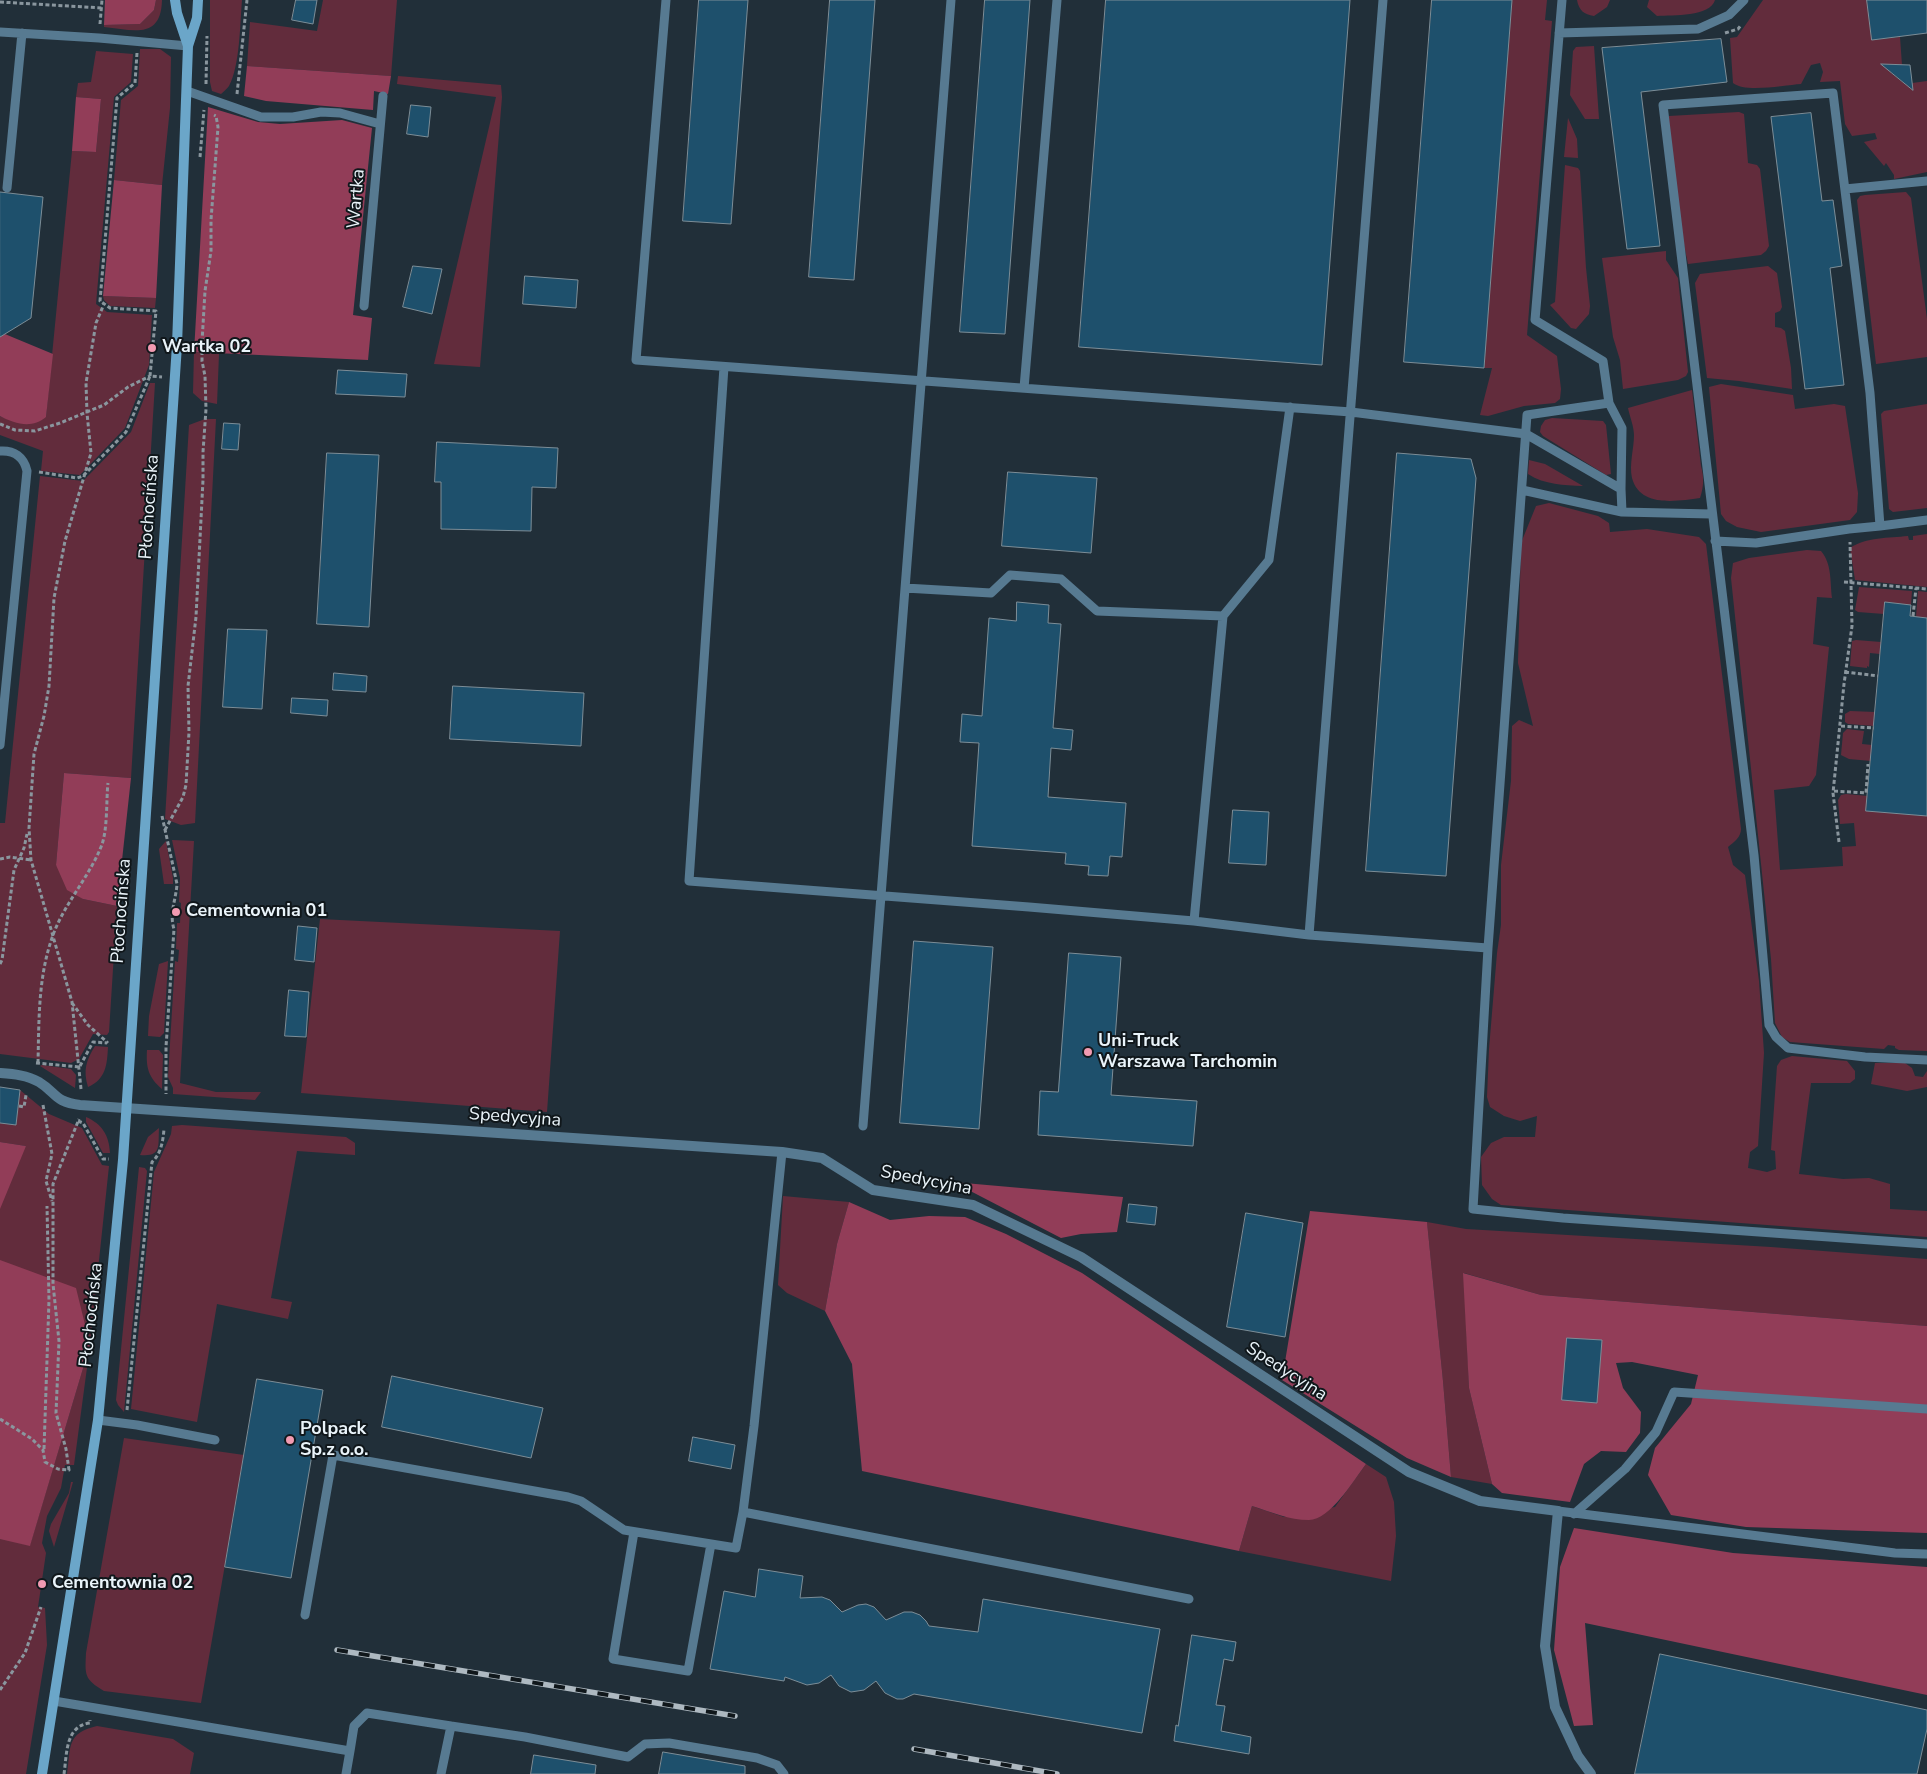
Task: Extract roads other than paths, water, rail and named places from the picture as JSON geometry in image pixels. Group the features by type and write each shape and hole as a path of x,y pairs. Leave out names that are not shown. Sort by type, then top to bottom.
{"main road":[{"name":"Płochocińska","path":"175,0 177,13 188,46"},
{"name":"Płochocińska","path":"42,1774 98,1420 127,1110 174,377 188,46 196,18 198,0"}],"street":[{"name":"Spedycyjna","path":"0,1073 40,1082 54,1096 68,1103 127,1110 782,1152 822,1158 873,1190 973,1205 1081,1257 1409,1472 1480,1501 1558,1511"},
{"path":"1558,1511 1545,1646 1555,1707 1578,1756 1591,1774"}],"lane":[{"path":"666,0 636,360 1351,412 1526,434 1621,489"},
{"path":"863,1126 951,0"},
{"path":"1024,388 1057,0"},
{"path":"1308,935 1383,0"},
{"path":"1562,0 1535,320 1603,361 1608,403 1622,428 1622,512"},
{"path":"1559,33 1698,29 1729,16 1744,0"},
{"path":"0,32 188,46"},
{"path":"7,188 22,33"},
{"path":"187,91 205,102 261,117 293,117 321,112 340,112 380,124"},
{"path":"1880,526 1870,393 1833,93 1663,105 1697,379 1711,514 1754,855 1769,1025 1776,1037 1788,1048 1865,1057 1927,1060"},
{"name":"Wartka","path":"364,306 383,96"},
{"path":"1845,189 1927,181"},
{"path":"724,367 689,881 881,894 1194,921 1308,935 1488,948"},
{"path":"1608,403 1527,415 1488,948 1473,1209 1927,1244"},
{"path":"1194,921 1223,616 1269,560 1290,408"},
{"path":"0,451 6,450 19,455 26,465 27,471 0,745"},
{"path":"1522,490 1622,512 1711,514"},
{"path":"1715,541 1756,543 1927,520"},
{"path":"905,588 991,593 1010,575 1061,578 1097,611 1223,616"},
{"path":"305,1615 334,1455 568,1497 582,1501 624,1530 736,1548 743,1512 754,1426 782,1152"},
{"path":"1574,1514 1625,1469 1644,1447 1656,1432 1674,1392 1927,1409"},
{"path":"98,1420 215,1440"},
{"path":"1558,1511 1895,1553 1927,1554"},
{"path":"743,1512 1189,1599"},
{"path":"634,1532 613,1658 688,1671 711,1544"},
{"path":"54,1701 350,1751"},
{"path":"346,1774 354,1726 367,1713 525,1737 628,1757 645,1744 669,1743 757,1758 777,1765 784,1774"},
{"path":"441,1774 452,1726"}],"railway":[{"path":"337,1650 735,1716"},
{"path":"914,1749 1057,1774"}],"place":[{"name":"Wartka 02","path":"152,348"},
{"name":"Cementownia 01","path":"176,912"},
{"name":"Uni-Truck Warszawa Tarchomin","path":"1088,1052"},
{"name":"Polpack Sp.z o.o.","path":"290,1440"},
{"name":"Cementownia 02","path":"42,1584"}]}
